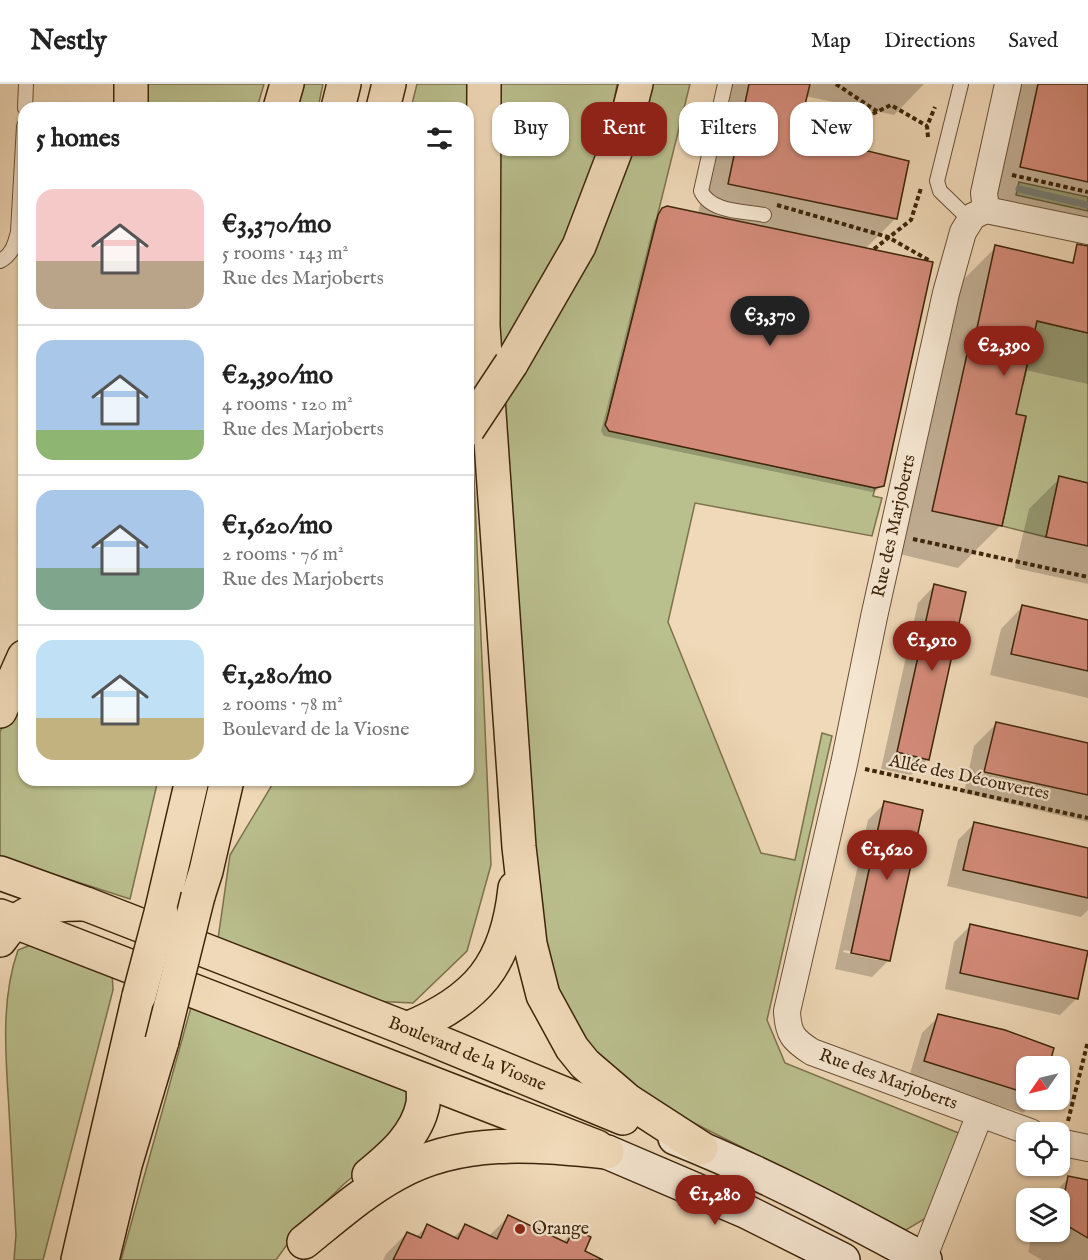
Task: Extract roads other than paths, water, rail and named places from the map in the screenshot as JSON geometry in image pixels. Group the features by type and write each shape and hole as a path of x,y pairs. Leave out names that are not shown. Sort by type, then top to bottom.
{"main road":[{"path":"131,84 131,102"},
{"path":"282,102 287,84"},
{"path":"340,102 344,84"},
{"path":"384,102 389,84"},
{"path":"484,84 483,326 519,848 530,944 543,995 560,1030 585,1064 627,1100 701,1148"},
{"path":"474,420 511,364 579,246 626,123 636,84"},
{"path":"0,673 18,654"},
{"path":"0,711 18,670"},
{"path":"171,786 171,874"},
{"path":"78,1260 138,996 171,874 191,786"},
{"path":"102,1260 125,1165 162,1041 226,786"},
{"path":"212,844 248,786"},
{"path":"309,1035 407,1029 452,1007 473,991 488,974 503,943 514,899 519,848"},
{"name":"Boulevard de la Viosne","path":"0,873 86,904 407,1029 701,1148 810,1200 924,1260"},
{"path":"4,922 46,906 62,903 86,904"},
{"path":"4,922 309,1035 607,1152 745,1211 843,1260"},
{"path":"298,1251 332,1207 348,1190 382,1165 406,1140 415,1126 423,1104 423,1080 416,1050 407,1029"},
{"path":"298,1251 356,1200 396,1173 441,1156 467,1149 519,1144 607,1152"}],"street":[{"path":"1008,84 978,215 1088,231"},
{"name":"Rue des Marjoberts","path":"978,215 960,240 946,292 844,764 787,1011 788,1029 800,1045 812,1052 1016,1127"},
{"name":"Rue des Marjoberts","path":"924,1260 980,1114"},
{"path":"1070,1144 1088,1148"}],"lane":[{"path":"26,102 27,84"},
{"path":"725,84 701,191 707,202 715,206 767,209"},
{"path":"961,84 937,186 978,215"},
{"path":"0,261 5,259 14,248 18,232"}],"waterway":[{"path":"1019,189 1088,205"}],"place":[{"name":"Orange","path":"520,1229"}]}
